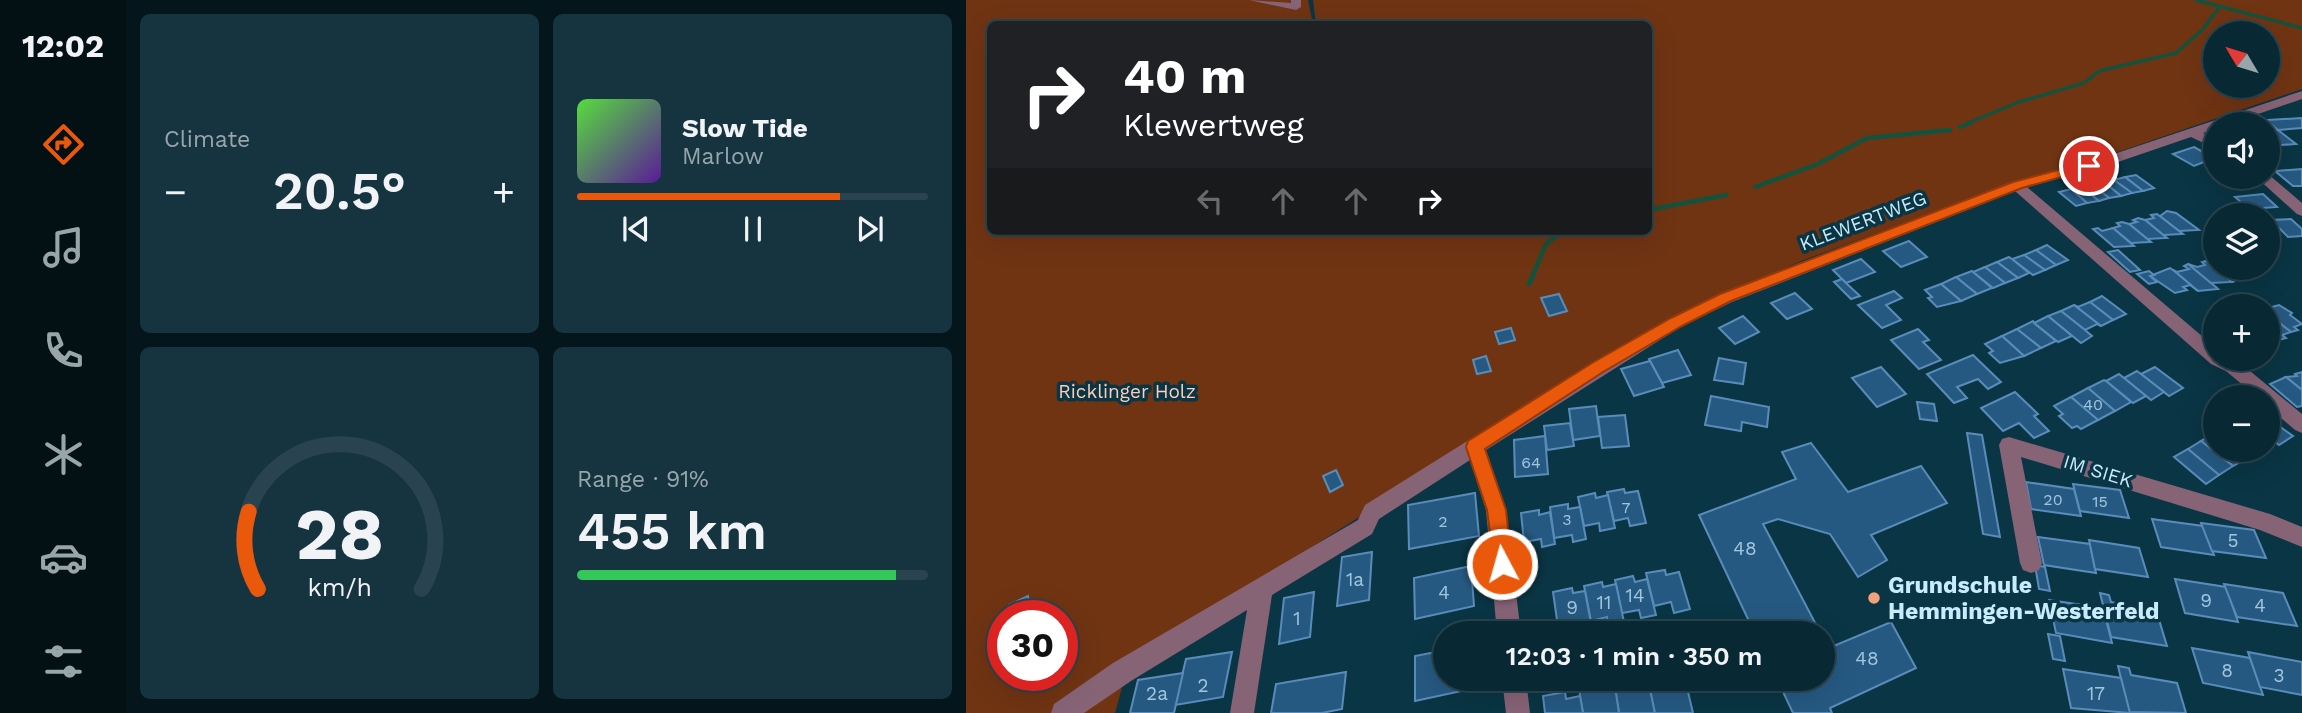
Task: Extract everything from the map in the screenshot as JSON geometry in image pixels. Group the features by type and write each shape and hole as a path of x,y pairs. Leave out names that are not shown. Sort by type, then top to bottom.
{"street":[{"path":"1254,0 1296,7 1296,0"},
{"name":"KLEWERTWEG","path":"2253,112 2302,95"},
{"name":"KLEWERTWEG","path":"1063,713 1122,672 1365,527 1372,512 1609,361 1676,322 1726,298 2017,185 2203,130"},
{"path":"2193,133 2203,138"},
{"path":"2017,185 2203,347"},
{"path":"2277,189 2302,211"},
{"path":"2238,371 2302,425"},
{"name":"IM SIEK","path":"2031,563 2009,445 2263,521 2302,537"},
{"path":"1475,447 1496,510 1509,621"},
{"path":"1242,713 1262,587"},
{"path":"1515,691 1518,713"}],"green space":[{"name":"Ricklinger Holz","path":"966,0 1308,0 1312,21 987,21 987,235 1652,235 1652,21 1316,21 1313,0 2302,0 2302,89 2280,97 2280,21 2203,21 2203,98 2276,98 2235,112 2203,112 2203,123 2112,154 2011,183 1801,261 1682,314 1129,662 1115,713 966,713"}],"building":[{"path":"2302,118 2302,128 2280,130 2280,119"},
{"path":"2280,132 2296,144 2280,145"},
{"path":"2194,147 2203,152 2203,162 2194,166 2173,154"},
{"path":"2302,169 2302,186 2293,186 2280,175 2280,171"},
{"path":"2136,175 2154,188 2143,191 2125,177"},
{"path":"2125,177 2143,191 2132,193 2114,180"},
{"path":"2114,180 2132,193 2121,196 2104,182"},
{"path":"2104,182 2121,196 2109,198 2092,184"},
{"path":"2092,184 2109,198 2099,201 2081,187"},
{"path":"2081,187 2099,201 2087,203 2071,189"},
{"path":"2071,189 2087,203 2076,206 2059,192"},
{"path":"2263,194 2273,203 2242,203 2235,197"},
{"path":"2167,211 2176,213 2199,230 2179,231 2160,216"},
{"path":"2157,214 2183,234 2163,235 2145,220 2154,218 2151,215"},
{"path":"2291,219 2302,229 2302,236 2288,237 2280,229 2280,220"},
{"path":"2133,220 2145,220 2167,238 2147,239 2129,224 2137,222"},
{"path":"2117,223 2129,224 2151,242 2131,243 2113,228 2120,226"},
{"path":"2113,228 2134,246 2114,247 2093,229 2102,231"},
{"path":"1909,241 1927,257 1901,267 1883,251"},
{"path":"2047,245 2068,260 2056,265 2036,250"},
{"path":"2036,250 2056,265 2045,270 2024,255"},
{"path":"2118,250 2140,270 2130,272 2108,252"},
{"path":"2024,255 2045,270 2033,275 2012,259"},
{"path":"2009,257 2029,273 2018,278 1997,262"},
{"path":"1861,259 1875,272 1846,283 1833,270"},
{"path":"1997,262 2018,278 2005,283 1985,267"},
{"path":"2188,264 2203,266 2203,276"},
{"path":"2188,264 2203,276 2203,280 2207,280 2218,289 2198,291 2173,270 2177,272 2189,269 2184,266"},
{"path":"1985,267 2005,283 1993,288 1973,272"},
{"path":"2170,268 2198,291 2190,285 2183,287 2187,290 2175,293 2150,276"},
{"path":"1972,271 1992,288 1977,294 1956,277"},
{"path":"2149,271 2154,275 2150,276 2157,282 2149,284 2137,274"},
{"path":"1956,277 1977,294 1961,301 1941,284"},
{"path":"1842,279 1860,296 1851,299 1834,282"},
{"path":"2207,280 2232,282 2211,283 2218,289"},
{"path":"1941,284 1961,301 1937,307 1928,298 1932,297 1925,290"},
{"path":"1894,291 1902,298 1886,305 1901,320 1882,328 1858,305"},
{"path":"1795,293 1812,309 1787,319 1771,303"},
{"path":"1559,294 1567,311 1549,316 1541,298"},
{"path":"2102,296 2126,314 2113,320 2090,302"},
{"path":"2090,302 2113,320 2101,326 2074,305 2078,307"},
{"path":"2074,305 2101,326 2097,324 2085,330 2061,311"},
{"path":"2280,306 2302,324 2294,327 2298,330 2291,332 2280,323"},
{"path":"2061,311 2092,336 2081,343 2048,316"},
{"path":"1743,316 1759,332 1735,344 1719,328"},
{"path":"2048,316 2072,336 2058,342 2034,323"},
{"path":"2033,321 2056,341 2041,348 2017,329"},
{"path":"2280,323 2291,332 2282,335 2286,338 2280,340"},
{"path":"1511,328 1515,340 1499,344 1495,332"},
{"path":"1918,329 1929,340 1923,342 1941,360 1919,369 1891,340"},
{"path":"2017,329 2041,348 2024,356 2002,336"},
{"path":"2002,336 2024,356 2000,363 1989,353 1993,351 1985,344"},
{"path":"1678,350 1691,375 1662,383 1649,359"},
{"path":"1973,355 2001,382 1988,389 1978,379 1957,387 1967,398 1954,403 1927,374"},
{"path":"1486,356 1491,371 1477,374 1473,360"},
{"path":"1719,358 1746,363 1743,384 1714,380"},
{"path":"1650,361 1664,387 1634,396 1621,369"},
{"path":"1881,367 1906,394 1877,407 1852,378"},
{"path":"2155,367 2183,388 2169,396 2141,374"},
{"path":"2137,371 2164,392 2151,400 2124,378"},
{"path":"2302,372 2302,390 2286,377 2297,376 2295,374"},
{"path":"2119,374 2146,396 2133,403 2106,381"},
{"path":"2286,377 2302,390 2302,406 2297,407 2280,393 2280,385 2270,384"},
{"path":"2104,380 2131,402 2115,411 2088,388"},
{"path":"2088,388 2115,411 2098,420 2071,397"},
{"path":"2015,392 2038,414 2034,416 2049,431 2034,438 2019,423 2003,431 1981,408"},
{"path":"1711,396 1769,407 1767,427 1742,422 1741,431 1705,425"},
{"path":"2071,397 2098,420 2081,429 2077,426 2072,428 2059,416 2063,414 2054,406"},
{"path":"1917,402 1934,404 1937,421 1920,419"},
{"path":"1596,406 1600,436 1573,440 1569,409"},
{"path":"1625,415 1629,446 1602,448 1598,417"},
{"path":"1570,423 1574,446 1547,450 1544,426"},
{"path":"2280,427 2293,436 2280,444"},
{"path":"1967,433 1982,435 2000,537 1983,534"},
{"path":"1545,436 1548,474 1515,477 1514,440"},
{"path":"2201,441 2203,443 2203,462 2188,449"},
{"path":"1811,443 1848,492 1921,466 1947,503 1871,535 1887,560 1858,577 1830,534 1778,519 1763,524 1814,621 1749,621 1699,515 1796,479 1782,452"},
{"path":"2188,449 2219,475 2206,484 2174,457"},
{"path":"2204,462 2228,462 2233,466 2219,475"},
{"path":"1336,470 1343,485 1330,492 1323,476"},
{"path":"2026,482 2074,489 2081,516 2031,509"},
{"path":"2073,484 2120,490 2129,518 2080,511"},
{"path":"1624,489 1625,493 1638,491 1646,523 1630,526 1628,518 1614,521 1607,492"},
{"path":"1475,493 1479,536 1409,549 1408,505"},
{"path":"1595,493 1596,498 1608,495 1615,528 1600,531 1599,523 1584,526 1578,497"},
{"path":"1568,504 1568,509 1580,507 1586,539 1573,542 1572,535 1554,538 1550,507"},
{"path":"1539,510 1539,515 1550,512 1555,544 1542,547 1541,539 1524,542 1521,513"},
{"path":"2152,519 2203,526 2214,555 2161,547"},
{"path":"2201,523 2254,530 2266,558 2212,551"},
{"path":"2038,537 2090,544 2096,573 2044,565"},
{"path":"2089,540 2139,548 2148,577 2095,569"},
{"path":"1372,552 1369,600 1337,606 1342,557"},
{"path":"2035,565 2045,567 2050,591 2039,589"},
{"path":"1471,566 1474,606 1415,619 1414,578"},
{"path":"1665,570 1666,575 1679,572 1690,609 1674,613 1671,602 1654,606 1646,573"},
{"path":"1633,576 1635,582 1647,579 1656,615 1641,618 1639,610 1622,613 1615,580"},
{"path":"2175,579 2226,587 2238,622 2185,613"},
{"path":"1602,582 1603,587 1616,584 1624,621 1607,621 1607,617 1591,621 1584,586"},
{"path":"2224,584 2283,593 2297,626 2237,617"},
{"path":"1572,588 1573,593 1585,591 1591,621 1557,621 1553,592"},
{"path":"1314,592 1310,637 1279,644 1284,598"},
{"path":"2100,593 2109,595 2111,602 2156,610 2167,646 2111,637"},
{"path":"2049,600 2103,608 2112,643 2056,633"},
{"path":"1891,622 1916,668 1830,708 1832,713 1793,713 1783,691 1835,691 1835,645"},
{"path":"2048,634 2060,636 2065,661 2053,659"},
{"path":"2192,648 2250,658 2263,695 2203,683"},
{"path":"1232,652 1223,697 1175,705 1186,659"},
{"path":"2248,652 2302,662 2302,695 2260,687"},
{"path":"1433,653 1433,691 1461,691 1415,701 1415,656"},
{"path":"2118,666 2129,668 2131,675 2177,683 2186,713 2129,712"},
{"path":"2063,669 2121,678 2130,713 2071,708"},
{"path":"1346,672 1342,709 1322,713 1271,713 1276,684"},
{"path":"1183,673 1174,713 1130,713 1138,680"},
{"path":"1579,691 1616,691 1619,713 1583,713"},
{"path":"1616,691 1650,691 1655,713 1619,713"},
{"path":"1650,691 1688,691 1693,713 1655,713"},
{"path":"1565,692 1566,699 1580,696 1583,713 1545,713 1543,696"}],"waterway":[{"path":"2196,0 2302,28"},
{"path":"1968,123 2019,102 2084,83 2099,71 2176,53 2202,30 2218,9"},
{"path":"1960,127 1972,122"},
{"path":"1755,187 1818,164 1867,138 1950,130"},
{"path":"1652,209 1726,195"},
{"path":"1532,277 1546,244 1558,235"},
{"path":"1529,284 1533,276"}],"place":[{"name":"Grundschule Hemmingen-Westerfeld","path":"1874,598"}],"route":[{"path":"1502,564 1496,510 1475,447 1598,368 1676,322 1726,298 1810,263 2017,185 2089,166"}]}
